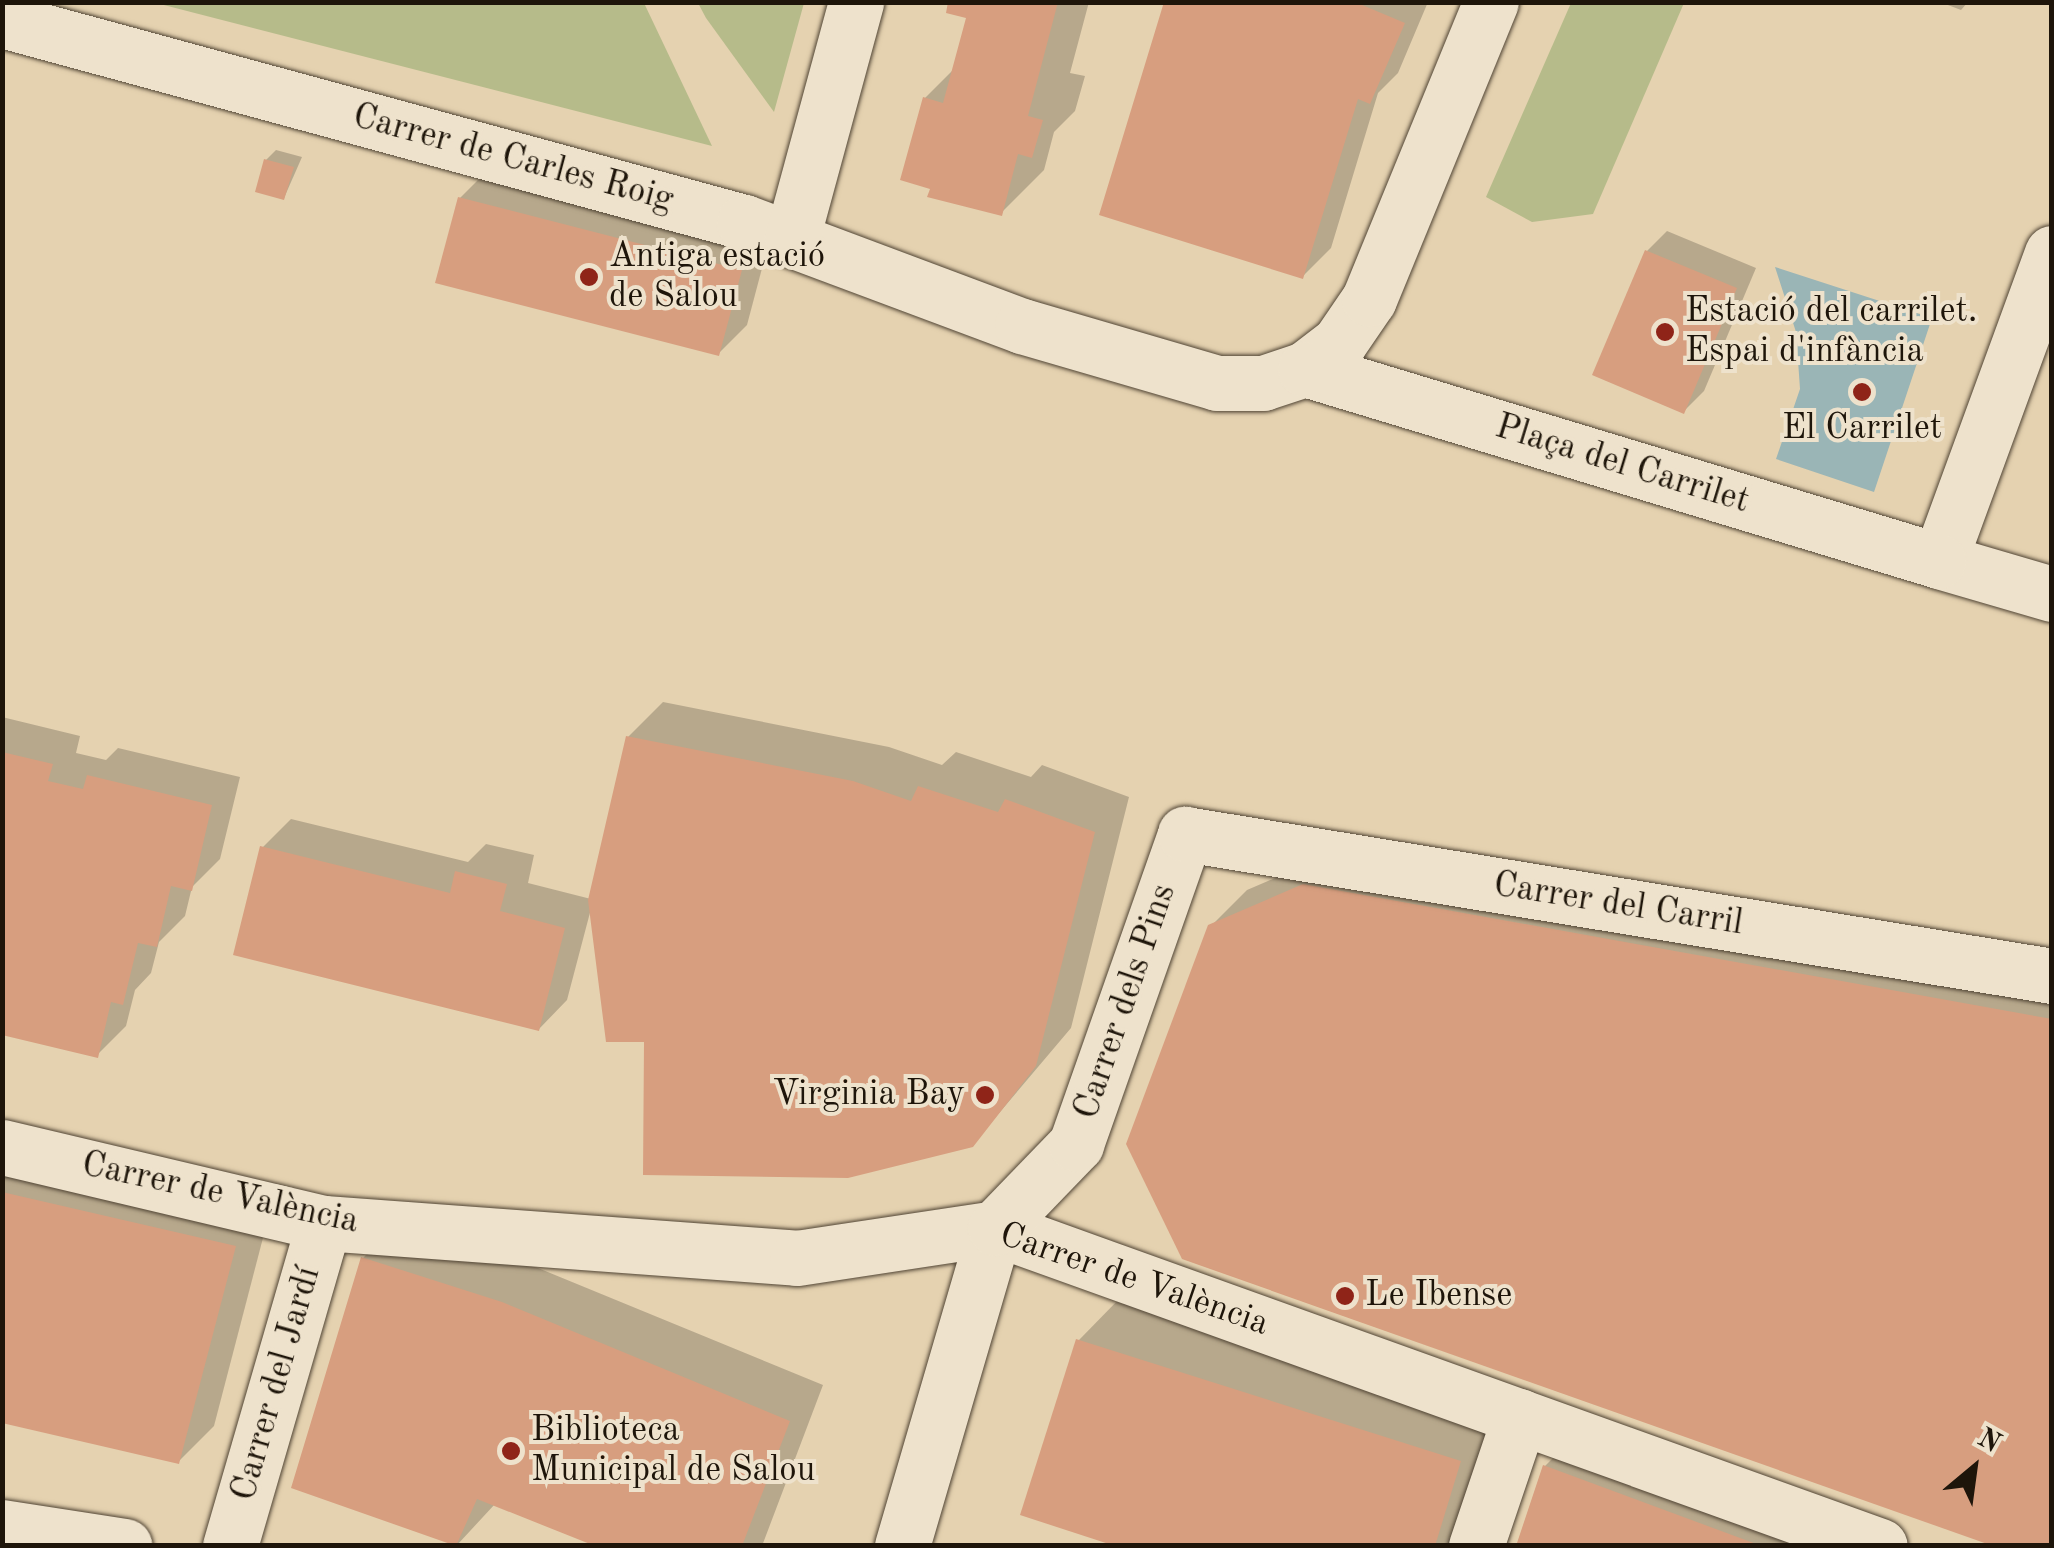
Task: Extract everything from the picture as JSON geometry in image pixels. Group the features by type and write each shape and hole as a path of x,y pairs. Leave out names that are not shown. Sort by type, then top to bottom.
{"street":[{"path":"792,238 856,2"},
{"path":"1305,369 1338,342 1392,253 1491,2"},
{"name":"Carrer de Carles Roig","path":"2,20 792,238 1022,326 1217,383 1263,383 1305,369"},
{"path":"1940,561 2052,253"},
{"name":"Plaça del Carrilet","path":"1305,369 2052,594"},
{"name":"Carrer del Carril","path":"1185,834 2052,976"},
{"name":"Carrer dels Pins","path":"902,1546 995,1228 1076,1144 1185,834"},
{"name":"Carrer de València","path":"2,1146 324,1222 797,1258 995,1228 1880,1546"},
{"name":"Carrer del Jardí","path":"230,1546 324,1222"},
{"path":"1476,1546 1520,1416"},
{"path":"2,1527 124,1545"}],"green space":[{"path":"156,3 644,3 712,146"},
{"path":"698,3 804,3 774,112 706,18"},
{"path":"1571,3 1684,3 1593,214 1532,222 1486,197"}],"water":[{"path":"1775,267 1932,318 1874,492 1776,459 1800,389 1796,332"}],"building":[{"path":"948,2 1058,2 1028,116 1043,120 1032,158 1018,154 1002,216 927,197 930,189 900,180 923,97 943,103 966,18 946,13"},
{"path":"1164,2 1355,2 1405,23 1370,104 1358,99 1303,279 1099,215"},
{"path":"264,159 294,167 284,200 255,192"},
{"name":"Antiga estació de Salou","path":"458,197 742,270 719,356 435,283"},
{"name":"Estació del carrilet. Espai d'infància","path":"1645,250 1737,288 1684,414 1592,375"},
{"path":"626,736 853,781 911,801 918,786 998,812 1005,799 1095,832 1036,1066 973,1147 848,1178 643,1175 644,1042 606,1042 588,900"},
{"path":"2,752 53,764 48,781 83,789 87,775 212,805 192,891 171,886 157,947 138,943 123,1005 111,1002 98,1058 2,1035"},
{"path":"260,846 450,893 455,871 507,884 500,911 565,928 539,1031 233,955"},
{"path":"1303,884 2052,1019 2052,1546 1993,1546 1182,1259 1126,1144 1208,925"},
{"path":"2,1192 236,1246 179,1464 2,1423"},
{"path":"361,1257 502,1302 790,1421 742,1546 595,1546 477,1499 456,1546 291,1488"},
{"path":"1076,1339 1461,1461 1435,1546 1115,1546 1020,1515"},
{"path":"1543,1465 1759,1545 1759,1546 1516,1546"}],"place":[{"name":"Antiga estació de Salou","path":"589,277"},
{"name":"Estació del carrilet. Espai d'infància","path":"1665,332"},
{"name":"El Carrilet","path":"1862,392"},
{"name":"Virginia Bay","path":"985,1095"},
{"name":"Le Ibense","path":"1345,1296"},
{"name":"Biblioteca Municipal de Salou","path":"511,1451"}]}
